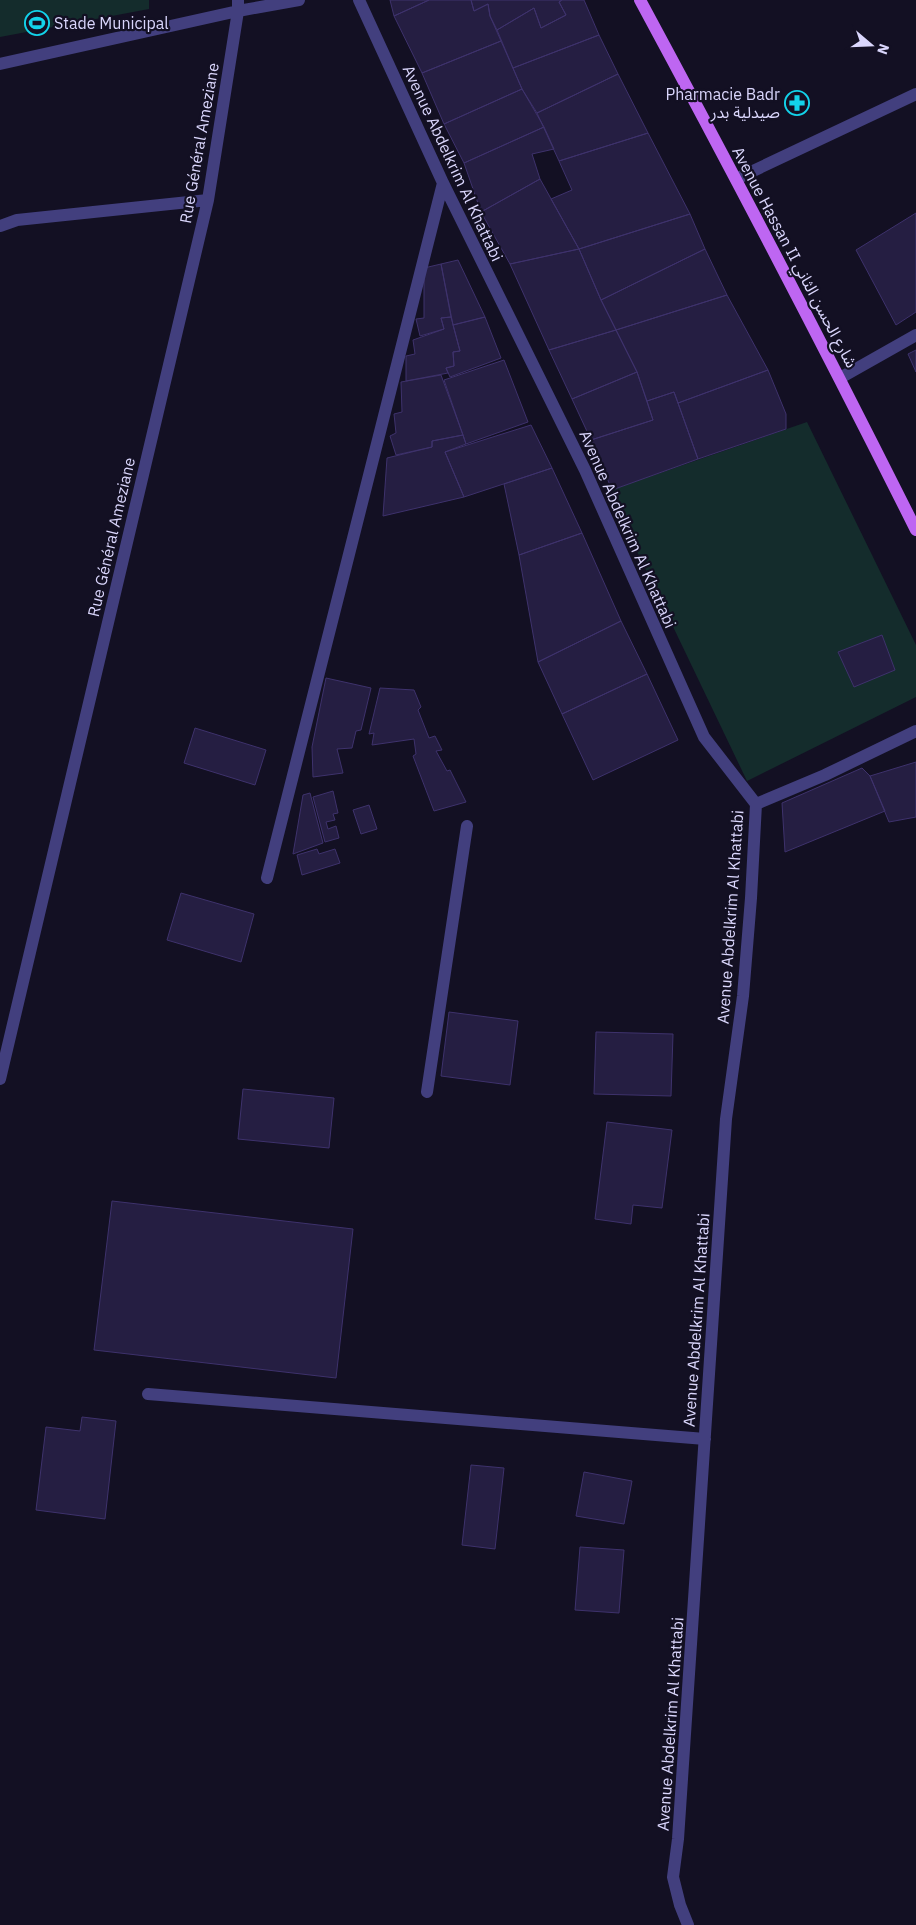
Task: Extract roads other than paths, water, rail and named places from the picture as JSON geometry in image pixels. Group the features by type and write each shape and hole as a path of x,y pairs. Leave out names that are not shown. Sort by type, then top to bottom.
{"main road":[{"name":"Avenue Hassan II شارع الحسن الثاني","path":"640,0 840,378 916,530"}],"street":[{"path":"0,64 238,5 299,0"},
{"name":"Avenue Abdelkrim Al Khattabi","path":"359,0 443,183 585,470 704,737 756,804 743,996 726,1119 678,1839 673,1876 680,1906 688,1925"},
{"name":"Rue Général Ameziane","path":"0,1079 208,200 238,5"},
{"path":"736,179 916,94"},
{"path":"267,878 443,183"},
{"path":"0,226 17,220 208,200"},
{"path":"840,378 916,335"},
{"path":"756,804 825,775 916,730"},
{"path":"427,1092 467,826"},
{"path":"148,1394 705,1439"}],"place":[{"name":"Stade Municipal","path":"37,23"},
{"name":"Pharmacie Badr صيدلية بدر","path":"797,103"}]}
